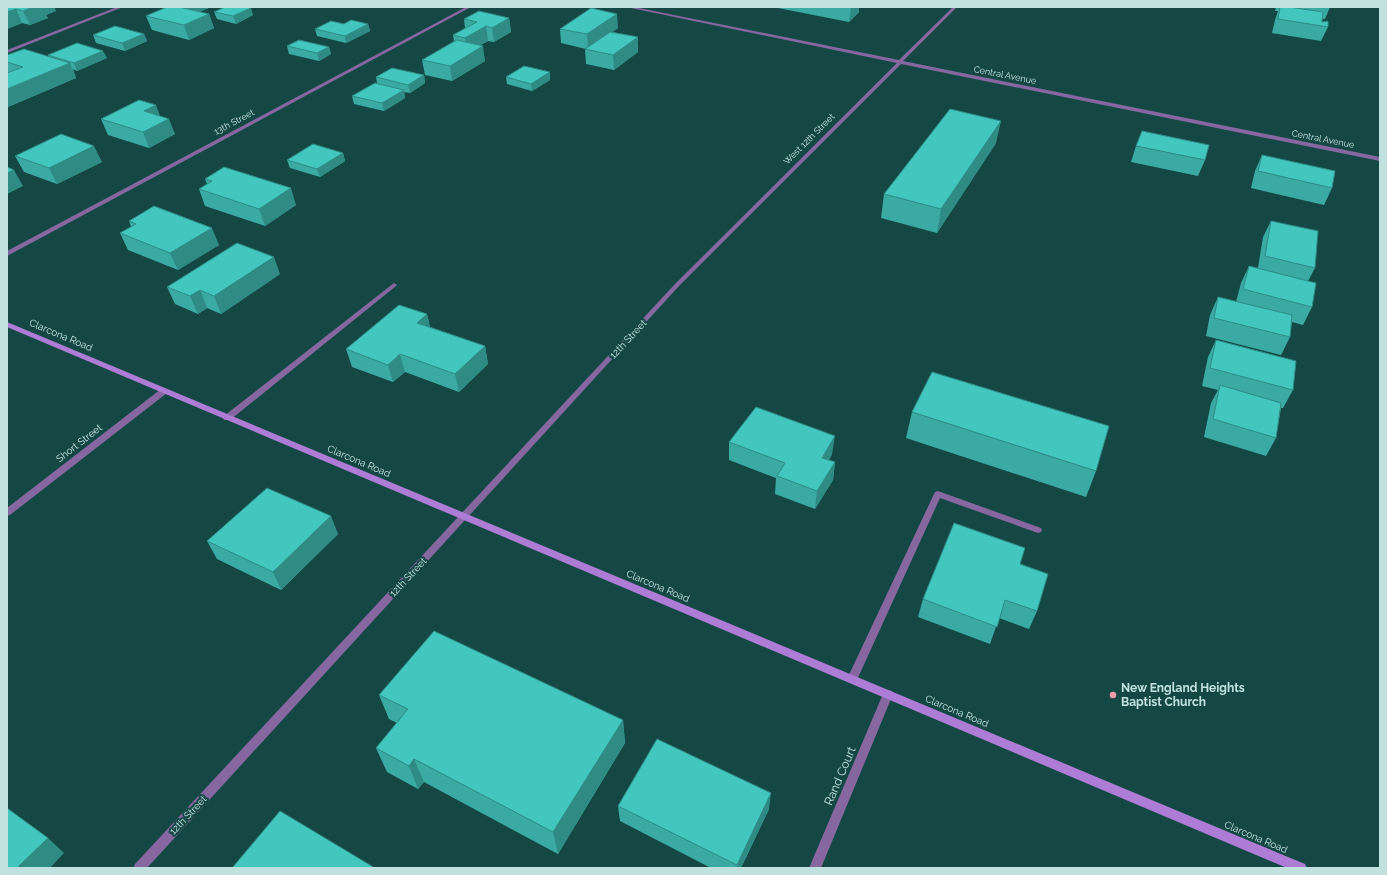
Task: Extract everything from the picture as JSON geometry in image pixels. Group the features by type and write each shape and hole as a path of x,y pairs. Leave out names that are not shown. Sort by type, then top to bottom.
{"main road":[{"name":"Clarcona Road","path":"7,324 227,418 464,516 1301,868"}],"street":[{"path":"7,52 121,7"},
{"name":"13th Street","path":"7,254 469,7"},
{"name":"Central Avenue","path":"628,7 1380,159"},
{"name":"West 12th Street","path":"677,286 955,7"},
{"path":"227,418 394,285"},
{"name":"12th Street","path":"139,868 677,286"},
{"name":"Short Street","path":"7,513 164,391"},
{"path":"852,679 938,494 1038,530"},
{"name":"Rand Court","path":"815,868 888,694"}],"building":[{"path":"7,7 33,7 23,11 16,9 7,12"},
{"path":"167,7 179,7 209,14 184,25 146,16"},
{"path":"225,7 251,8 233,16 214,12"},
{"path":"1280,7 1323,12 1322,22 1328,21 1328,27 1278,19"},
{"path":"591,8 617,14 587,34 560,29"},
{"path":"479,11 509,18 492,28 486,26 465,38 453,35 477,22 464,19"},
{"path":"351,20 368,24 345,36 315,29 331,21 344,24"},
{"path":"115,26 144,34 122,43 93,35"},
{"path":"610,32 638,37 613,55 585,49"},
{"path":"299,40 329,47 317,53 287,46"},
{"path":"457,40 483,46 450,66 422,60"},
{"path":"77,43 103,51 74,63 48,55"},
{"path":"24,49 70,63 7,89 7,73 23,67 7,62 7,55"},
{"path":"524,66 550,72 531,84 506,77"},
{"path":"392,68 424,75 408,85 376,77"},
{"path":"375,83 404,90 382,103 352,96"},
{"path":"139,100 156,105 144,111 169,119 143,132 101,119"},
{"path":"950,109 1001,121 941,209 884,194"},
{"path":"1142,131 1209,145 1205,160 1136,146"},
{"path":"61,134 94,146 49,168 15,156"},
{"path":"313,144 343,153 317,169 287,160"},
{"path":"1262,155 1335,171 1332,188 1258,171"},
{"path":"7,167 14,170 7,173"},
{"path":"224,167 291,188 259,209 199,189 212,181 205,179"},
{"path":"154,206 212,228 170,253 120,233 136,224 129,221"},
{"path":"1271,221 1318,231 1315,268 1265,256"},
{"path":"237,243 274,257 214,296 200,290 190,296 167,287"},
{"path":"1249,266 1316,283 1312,307 1243,289"},
{"path":"1218,297 1292,315 1290,337 1214,318"},
{"path":"399,305 427,314 417,323 485,346 455,374 400,354 388,365 346,349"},
{"path":"1216,340 1296,361 1293,390 1210,368"},
{"path":"932,372 1109,426 1096,471 912,412"},
{"path":"1220,385 1281,403 1276,438 1213,419"},
{"path":"756,407 835,436 822,458 835,462 817,491 777,476 785,463 729,442"},
{"path":"267,488 331,516 273,572 207,541"},
{"path":"954,523 1025,548 1020,564 1048,574 1037,611 1005,600 997,627 923,599"},
{"path":"434,631 623,720 553,832 414,759 409,766 376,748 408,709 379,695"},
{"path":"657,739 771,793 737,865 618,806"},
{"path":"7,808 48,838 17,868 7,868"},
{"path":"280,811 375,868 232,868"}],"place":[{"name":"New England Heights Baptist Church","path":"1113,695"}]}
